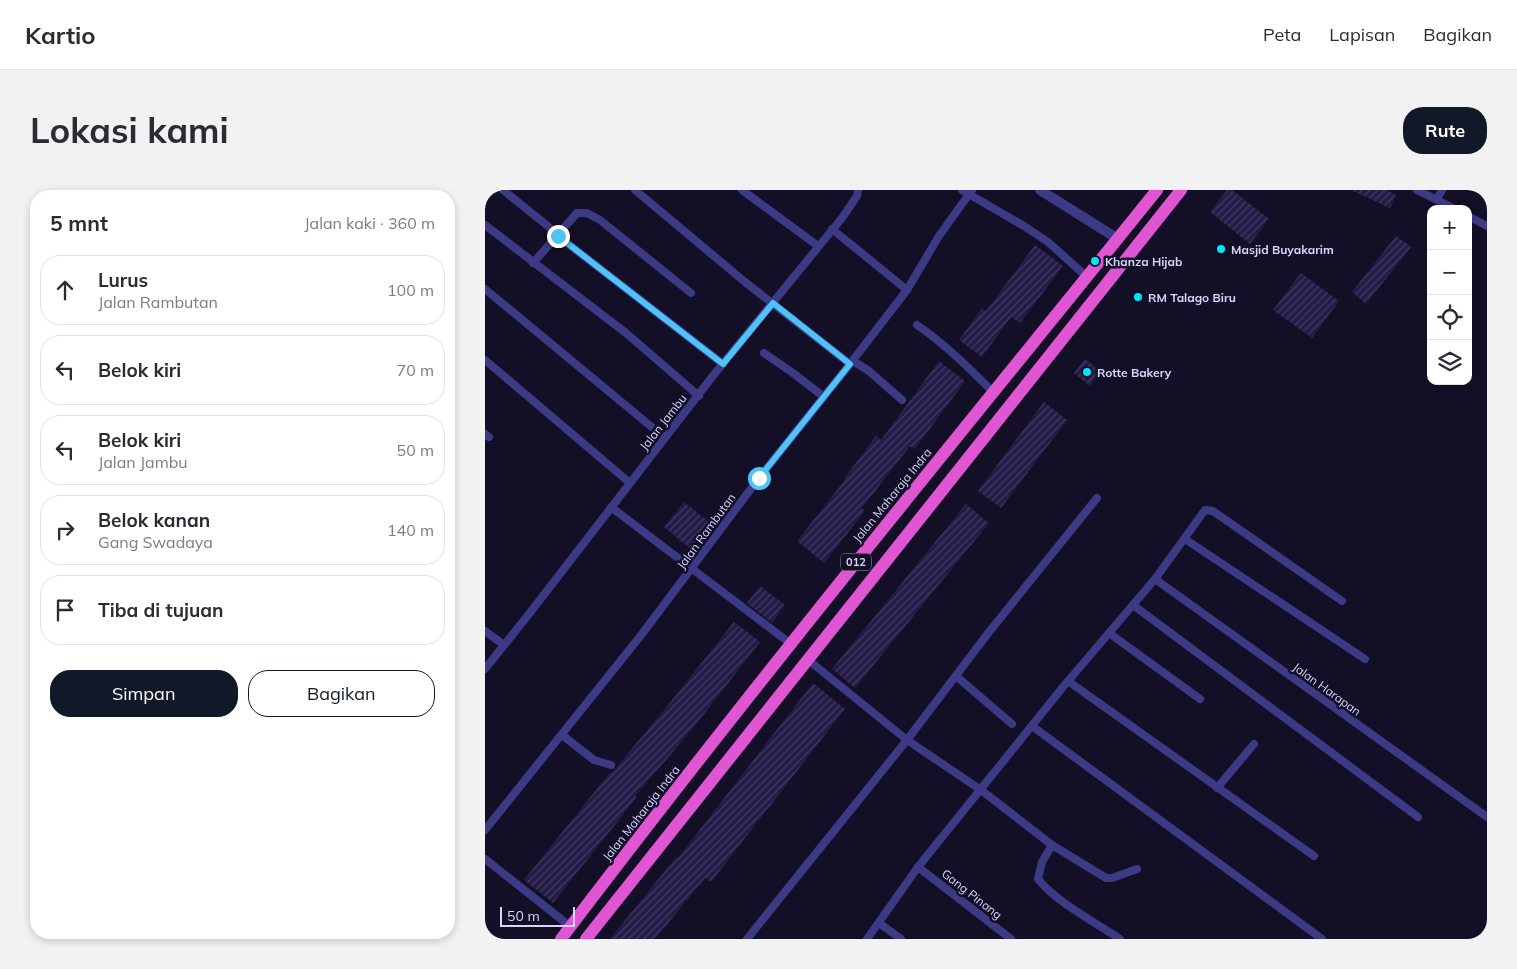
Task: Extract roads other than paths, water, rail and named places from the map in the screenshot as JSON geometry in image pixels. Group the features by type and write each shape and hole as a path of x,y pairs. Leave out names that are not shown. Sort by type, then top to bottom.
{"highway":[{"name":"Jalan Maharaja Indra","path":"561,939 791,644 1157,190"},
{"name":"012","path":"586,939 1181,190"},
{"path":"968,423 984,436"}],"street":[{"path":"503,190 723,364"},
{"path":"635,190 745,282 851,362 869,372 902,400"},
{"path":"742,190 818,246"},
{"name":"Jalan Jambu","path":"485,669 857,196 858,190"},
{"path":"1041,190 1117,239"},
{"path":"1417,190 1448,205"},
{"path":"1437,199 1442,190"},
{"path":"968,192 1048,242 1087,277"},
{"name":"Jalan Rambutan","path":"485,830 692,569 759,478 907,290 968,192"},
{"path":"533,263 577,214 587,212 600,220 691,293"},
{"path":"1472,218 1487,226"},
{"path":"485,226 626,333 699,396"},
{"path":"832,228 907,290"},
{"path":"485,289 665,438"},
{"path":"917,325 928,332 994,393"},
{"path":"764,353 824,397"},
{"path":"485,360 630,483"},
{"path":"747,939 907,740 1097,498"},
{"path":"611,507 791,644"},
{"path":"867,939 918,867 1068,681 1155,579 1205,510 1213,511 1342,601"},
{"path":"1185,539 1365,659"},
{"name":"Jalan Harapan","path":"1155,579 1487,818"},
{"path":"1133,605 1418,817"},
{"path":"485,631 504,645"},
{"path":"1109,633 1200,699"},
{"path":"807,659 907,740 981,790 1052,845 1107,878 1137,869"},
{"path":"956,676 1012,724"},
{"path":"1068,681 1314,856"},
{"path":"1032,726 1322,939"},
{"path":"562,735 594,760 611,765"},
{"path":"1217,788 1253,744"},
{"path":"1052,845 1042,862 1038,879 1045,888 1120,939"},
{"path":"485,859 571,926"},
{"name":"Gang Pinang","path":"918,867 1011,939"},
{"path":"879,923 901,939"}],"place":[{"name":"Masjid Buyakarim","path":"1221,249"},
{"name":"Khanza Hijab","path":"1095,261"},
{"name":"RM Talago Biru","path":"1138,297"},
{"name":"Rotte Bakery","path":"1087,372"}]}
